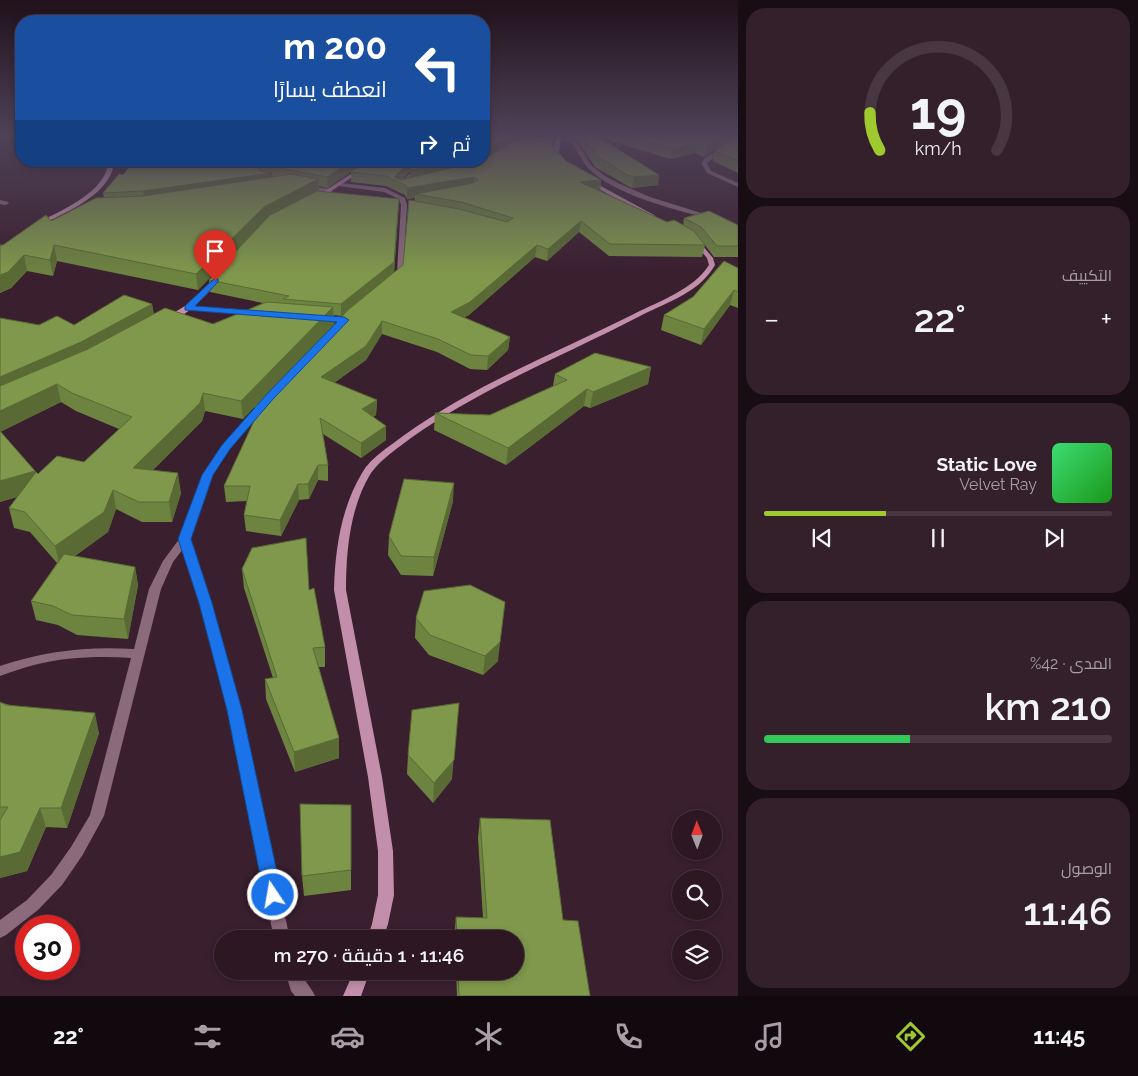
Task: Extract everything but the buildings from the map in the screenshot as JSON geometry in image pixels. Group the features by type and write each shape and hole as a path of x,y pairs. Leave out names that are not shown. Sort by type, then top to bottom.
{"street":[{"path":"32,228 100,188 106,180"},
{"path":"309,202 328,195 347,180"},
{"path":"394,192 406,180"},
{"path":"589,180 660,220"},
{"path":"609,180 632,191 715,218"},
{"path":"399,187 409,184"},
{"path":"340,185 394,192 406,203 400,272 388,286"},
{"path":"298,186 328,195"},
{"path":"62,210 82,210"},
{"path":"377,930 388,890 385,842 376,782 360,708 340,590 344,534 355,499 368,472 384,456 434,418 567,348 636,316 685,290 709,272 712,265 710,258 695,240 688,236"},
{"path":"164,322 188,308 222,274"},
{"path":"188,308 266,314"},
{"path":"0,930 29,910 56,883 79,849 97,816 160,575 184,539 208,475 226,447 270,396"},
{"path":"184,539 206,603 234,710 280,930"},
{"path":"0,671 26,662 73,653 102,651 139,654"},
{"path":"295,980 297,986 306,996"},
{"path":"352,996 358,980"}],"route":[{"path":"215,281 188,308 344,320 270,396 226,447 208,475 184,539 206,603 234,710 273,895"}]}
